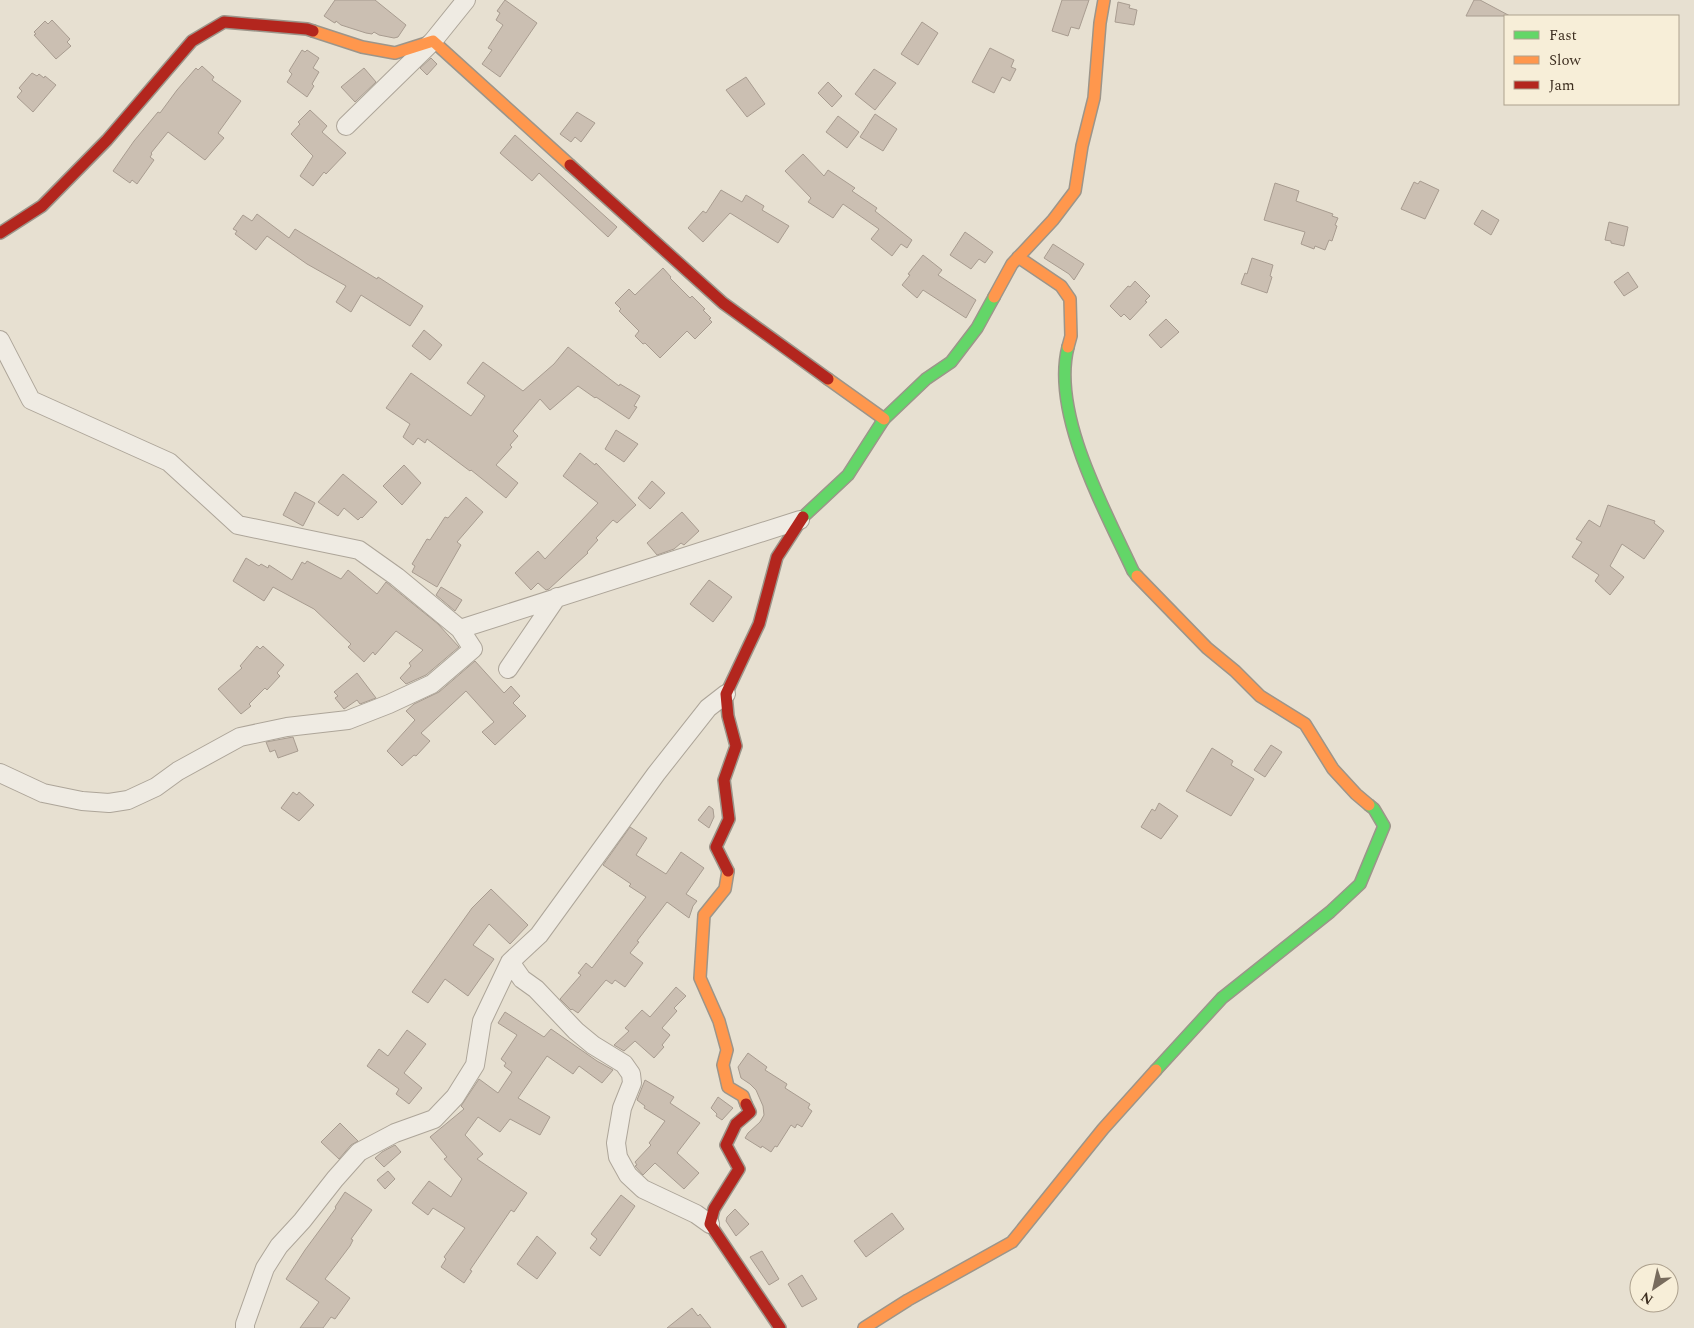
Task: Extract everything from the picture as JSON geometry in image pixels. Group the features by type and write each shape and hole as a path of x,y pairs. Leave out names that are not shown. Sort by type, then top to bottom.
{"street":[{"path":"346,126 433,41 466,0"},
{"path":"246,1328 245,1324 265,1268 278,1246 302,1221 359,1152 395,1133 434,1120 455,1097 474,1065 482,1021 510,962 540,935 656,774 708,708 726,694 759,624 777,557 800,520 848,475 884,419 926,379 951,362 977,328 1012,264 1053,220 1075,191 1082,146 1094,98 1100,23 1104,0"},
{"path":"0,233 42,206 107,140 192,41 224,22 307,29 362,47 395,53 433,41"},
{"path":"433,41 724,303 884,419"},
{"path":"864,1328 908,1300 1012,1242 1104,1128 1222,998 1330,912 1360,884 1384,826 1374,809 1356,794 1333,769 1305,724 1260,696 1207,648 1133,572 1088,472 1072,425 1064,380 1065,359 1071,336 1070,299 1061,286 1018,257"},
{"path":"0,340 31,400 169,462 238,525 359,550 397,577 460,628 473,648 432,684 389,704 348,720 287,727 240,737 178,771 156,787 128,800 109,803 72,799 43,793 0,773"},
{"path":"460,628 800,520"},
{"path":"508,669 557,597"},
{"path":"710,1224 714,1209 739,1169 726,1145 736,1124 750,1112 743,1096 728,1087 723,1065 727,1050 720,1021 700,978 704,916 726,889 729,873 716,847 729,819 724,780 736,746 728,716 726,694"},
{"path":"510,962 522,979 536,989 576,1031 624,1064 631,1074 632,1083 622,1108 616,1143 618,1157 628,1176 643,1189 696,1214 710,1224 780,1328"}],"building":[{"path":"335,0 375,0 406,25 398,37 394,38 374,32 372,34 366,33 341,25 336,21 335,23 324,16"},
{"path":"505,0 537,23 500,77 482,64 492,50 488,48 503,25 496,20 500,13 497,11"},
{"path":"1062,0 1089,0 1079,29 1071,27 1068,36 1052,31"},
{"path":"1474,0 1480,0 1508,15 1504,16 1466,16"},
{"path":"1118,2 1130,5 1129,8 1137,10 1134,25 1115,22"},
{"path":"52,20 70,39 67,42 71,46 56,59 34,35 36,34 34,32 45,21 48,24"},
{"path":"922,22 938,33 918,65 901,54"},
{"path":"990,48 1014,60 1011,67 1016,69 1010,81 1002,77 994,93 972,82"},
{"path":"302,50 305,52 307,50 319,58 313,68 319,72 312,84 314,86 307,97 287,82 292,74 289,71"},
{"path":"431,58 437,64 427,75 420,68"},
{"path":"202,66 214,77 212,80 241,101 218,133 224,138 205,160 168,132 151,153 150,157 154,160 137,184 132,180 130,183 113,171 158,112 160,113 196,68 198,70"},
{"path":"364,68 376,82 355,102 341,87"},
{"path":"874,69 896,83 875,110 855,94"},
{"path":"32,73 37,76 39,74 44,78 45,76 56,85 33,112 17,97 22,91 19,88"},
{"path":"746,77 765,104 747,117 726,90"},
{"path":"828,82 842,96 832,107 818,93"},
{"path":"310,110 327,126 322,132 346,153 326,174 324,172 313,186 300,176 313,156 291,134 300,124 298,122"},
{"path":"577,112 595,123 581,142 575,137 571,142 560,134"},
{"path":"875,114 897,129 883,151 860,137"},
{"path":"838,116 859,132 847,148 826,132"},
{"path":"515,135 617,227 608,237 539,173 532,181 500,153"},
{"path":"803,154 824,176 828,170 855,188 852,191 877,208 875,211 912,240 907,248 901,244 892,256 871,239 879,229 843,204 833,218 808,202 811,198 785,171"},
{"path":"1420,181 1439,190 1425,219 1401,209 1414,182 1418,184"},
{"path":"1275,183 1299,191 1296,201 1333,214 1332,216 1338,218 1332,241 1329,240 1325,250 1315,246 1314,249 1301,244 1305,232 1264,220"},
{"path":"721,190 742,202 746,195 764,206 762,210 789,226 778,243 730,213 703,242 688,228 703,211 706,213"},
{"path":"1482,210 1499,220 1491,235 1474,224"},
{"path":"257,214 289,238 295,229 377,279 378,277 423,306 410,326 361,295 351,312 336,302 346,286 307,264 267,236 256,250 235,234 237,231 233,229 243,215 252,221"},
{"path":"1609,222 1628,227 1624,246 1605,240"},
{"path":"965,232 993,252 985,263 979,259 971,269 950,255"},
{"path":"1053,244 1084,264 1074,280 1069,274 1044,258"},
{"path":"923,255 942,270 938,275 976,300 966,318 923,290 917,298 902,285"},
{"path":"1252,258 1273,265 1270,276 1272,277 1267,293 1241,284 1245,273 1247,274"},
{"path":"663,268 690,298 692,296 705,309 703,310 711,318 709,319 712,322 695,339 687,331 660,358 635,336 639,331 619,311 621,309 615,303 629,289 635,295"},
{"path":"1628,272 1638,287 1624,296 1614,282"},
{"path":"1135,281 1150,296 1145,301 1147,302 1130,320 1124,314 1121,317 1110,306"},
{"path":"1166,319 1179,332 1161,348 1149,335"},
{"path":"424,330 442,345 430,360 412,346"},
{"path":"568,347 619,386 620,384 640,396 634,406 637,407 629,419 578,386 550,410 540,399 513,431 518,436 510,445 512,447 496,465 518,483 506,498 427,439 425,443 418,438 413,445 403,437 410,424 386,408 411,373 471,416 485,396 467,383 483,362 523,391 554,364"},
{"path":"616,430 638,444 624,462 605,449"},
{"path":"580,453 595,465 596,463 636,505 617,523 613,520 596,538 598,540 588,553 549,589 546,590 538,583 531,590 515,573 538,551 545,559 598,503 563,476"},
{"path":"404,465 421,483 402,505 383,486"},
{"path":"343,474 377,502 358,520 344,508 338,516 318,502"},
{"path":"652,481 665,493 650,509 638,498"},
{"path":"295,492 315,503 303,526 283,515"},
{"path":"466,497 483,512 457,542 461,545 437,587 412,572 415,566 412,564 427,539 430,540 445,517 448,518"},
{"path":"1608,505 1655,521 1654,523 1664,531 1644,559 1622,544 1610,566 1624,577 1610,595 1595,581 1599,575 1572,557 1582,542 1576,539 1589,520 1600,527"},
{"path":"682,512 699,531 684,545 681,543 674,549 657,555 647,543"},
{"path":"246,558 259,566 261,564 268,568 269,565 292,580 302,562 305,564 307,561 341,579 348,570 377,594 386,582 438,624 459,647 426,675 406,684 400,678 411,666 409,663 423,650 396,631 375,655 373,652 364,662 348,647 351,644 314,609 273,587 264,601 233,581"},
{"path":"709,580 732,597 713,622 690,604"},
{"path":"441,587 462,600 455,611 436,595"},
{"path":"257,646 260,649 263,646 284,665 277,673 280,676 267,690 265,688 249,704 251,706 241,714 218,689 242,668 240,666"},
{"path":"475,661 504,693 511,686 520,696 513,703 526,716 495,745 482,732 494,722 466,691 421,733 430,741 416,756 414,755 402,766 387,751 415,720 406,711 414,704 439,692"},
{"path":"357,673 376,698 360,704 357,700 344,709 335,698 338,696 334,692"},
{"path":"293,737 298,751 278,758 275,750 270,752 266,742"},
{"path":"1271,745 1282,752 1265,777 1254,770"},
{"path":"1212,748 1233,761 1231,765 1254,779 1231,816 1186,791"},
{"path":"293,792 297,795 299,792 314,805 299,821 281,808"},
{"path":"1159,803 1178,816 1161,839 1141,827 1152,809 1155,811"},
{"path":"709,806 713,809 714,817 709,828 698,820"},
{"path":"630,827 647,838 636,855 666,874 681,852 704,868 686,894 697,901 689,918 667,902 630,953 643,963 625,987 615,980 612,984 606,980 578,1013 571,1010 560,999 581,975 578,973 586,963 592,968 646,897 603,865"},
{"path":"491,889 528,925 510,944 489,924 473,945 494,959 468,996 445,979 428,1003 412,992 472,908"},
{"path":"676,987 686,996 674,1008 677,1011 662,1028 670,1035 662,1045 664,1047 654,1058 635,1041 624,1051 614,1045 629,1031 625,1028 642,1010 650,1017"},
{"path":"505,1012 544,1037 551,1029 613,1070 602,1083 579,1066 573,1074 547,1056 518,1098 550,1117 540,1135 510,1119 500,1132 478,1117 465,1135 483,1154 477,1159 527,1193 514,1212 511,1210 470,1270 472,1271 464,1283 441,1267 446,1259 444,1257 465,1228 433,1208 428,1215 412,1203 429,1181 451,1197 462,1179 444,1159 447,1157 430,1137 464,1109 461,1106 479,1079 498,1093 512,1072 504,1066 506,1063 501,1059 517,1035 498,1023"},
{"path":"407,1030 426,1044 404,1073 422,1088 409,1104 396,1094 399,1089 367,1066 379,1049 388,1056"},
{"path":"748,1053 767,1067 765,1070 787,1084 785,1088 810,1104 808,1108 812,1111 802,1127 797,1124 795,1128 791,1125 777,1147 775,1146 771,1152 745,1138 764,1115 763,1106 756,1090 741,1078 738,1067"},
{"path":"645,1080 674,1097 670,1103 700,1123 677,1153 699,1173 684,1189 655,1163 643,1175 635,1166 637,1165 635,1162 651,1145 649,1143 665,1121 644,1108 645,1106 637,1100"},
{"path":"718,1097 733,1108 722,1120 716,1116 717,1114 711,1108"},
{"path":"340,1123 358,1141 351,1145 339,1159 321,1142"},
{"path":"395,1145 401,1152 384,1167 375,1158"},
{"path":"388,1171 395,1179 385,1189 377,1180"},
{"path":"345,1192 372,1210 351,1239 353,1240 350,1246 325,1279 350,1298 335,1319 331,1317 323,1328 300,1328 319,1302 286,1279 336,1208"},
{"path":"621,1195 635,1206 600,1256 590,1248 597,1239 591,1234"},
{"path":"735,1209 749,1224 736,1236 726,1221 727,1217"},
{"path":"892,1213 904,1229 866,1257 854,1241"},
{"path":"537,1236 556,1253 537,1279 517,1264"},
{"path":"762,1251 779,1279 769,1285 750,1257"},
{"path":"802,1275 817,1299 802,1307 788,1284"},
{"path":"692,1308 698,1316 700,1314 711,1328 667,1328"}],"traffic: fast":[{"path":"803,517 848,475 884,419 926,379 951,362 977,328 994,297"},
{"path":"1068,347 1065,373 1067,402 1074,431 1096,491 1137,576"},
{"path":"1156,1070 1222,998 1330,912 1360,884 1384,826 1374,809 1369,805"}],"traffic: slow":[{"path":"994,297 1012,264 1053,220 1075,191 1082,146 1094,98 1100,23 1104,0"},
{"path":"313,31 362,47 395,53 433,41 570,165"},
{"path":"1018,257 1061,286 1070,299 1071,336 1068,347"},
{"path":"828,379 884,419"},
{"path":"1137,576 1207,648 1235,671 1260,696 1305,724 1333,769 1369,805"},
{"path":"728,871 725,889 704,915 700,978 719,1021 727,1050 723,1065 728,1087 743,1096 746,1104"},
{"path":"864,1328 908,1300 1012,1242 1103,1129 1156,1070"}],"traffic: jam":[{"path":"0,233 42,206 107,140 192,41 224,22 313,31"},
{"path":"570,165 723,303 828,379"},
{"path":"728,871 716,847 729,819 724,780 736,746 728,716 726,694 759,624 777,557 803,517"},
{"path":"746,1104 750,1112 736,1124 726,1145 739,1169 714,1209 710,1224 780,1328"}]}
